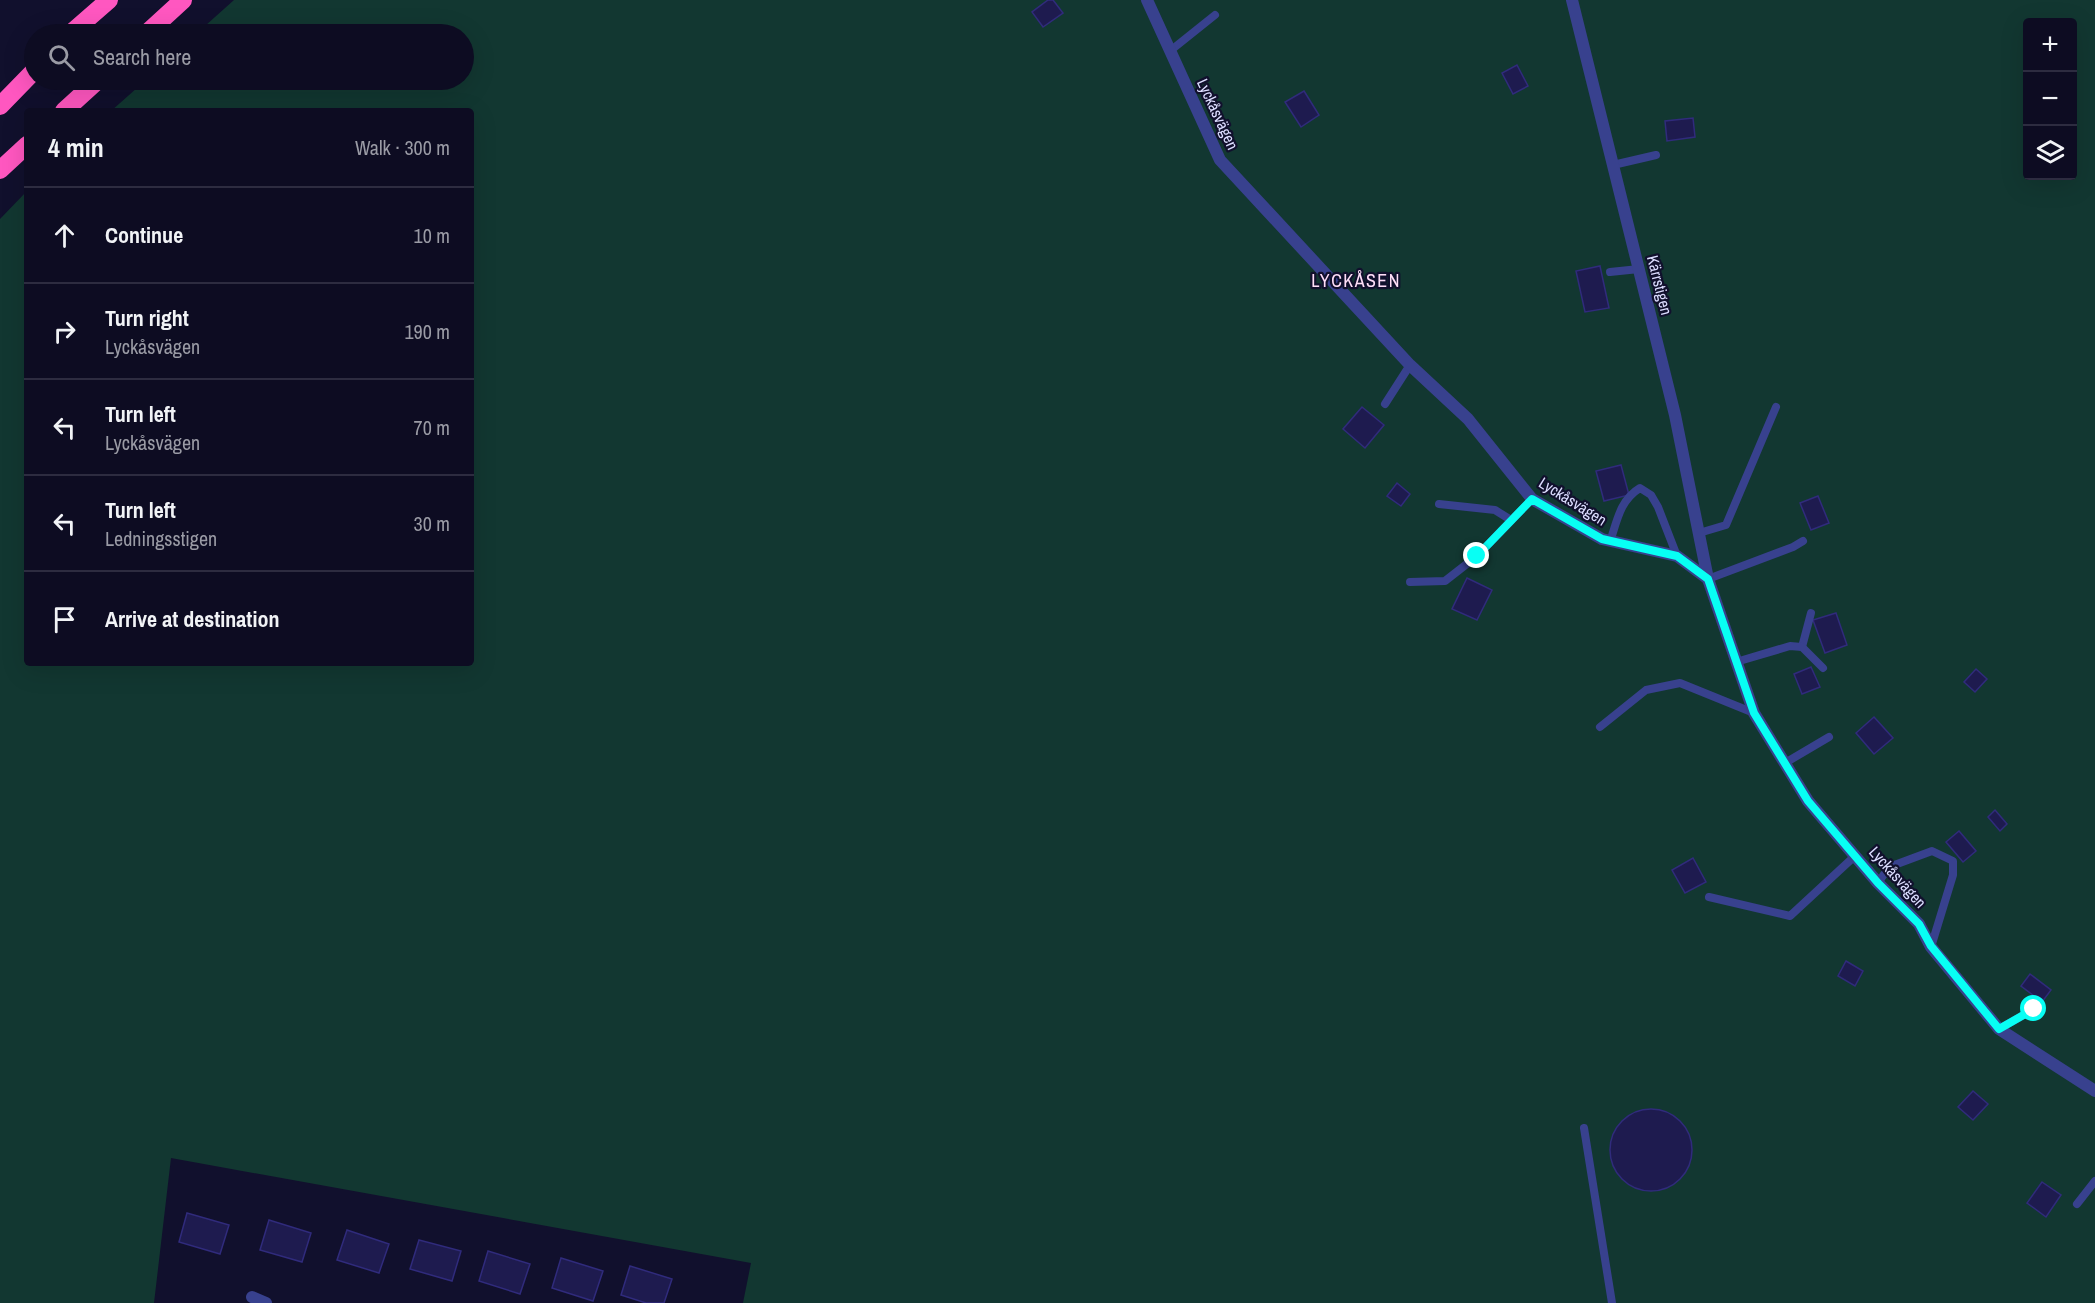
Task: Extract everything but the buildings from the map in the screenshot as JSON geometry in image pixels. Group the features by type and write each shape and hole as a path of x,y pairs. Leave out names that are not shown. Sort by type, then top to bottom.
{"highway":[{"path":"81,24 109,0"},
{"path":"157,24 183,0"},
{"path":"0,106 24,81"},
{"path":"67,108 87,90"},
{"path":"0,170 24,148"}],"street":[{"name":"Lyckåsvägen","path":"1147,0 1220,160 1410,365 1468,419 1532,499 1610,542 1677,556 1708,579 1754,713 1808,801 1878,883 1919,924 1931,946 1999,1029 2095,1090"},
{"name":"Kärrstigen","path":"1572,0 1675,415 1708,579"},
{"path":"252,1297 266,1303"}],"lane":[{"path":"1170,51 1215,15"},
{"path":"1613,165 1656,155"},
{"path":"1610,272 1639,269"},
{"path":"1385,404 1410,365"},
{"path":"1699,533 1726,525 1776,407"},
{"path":"1610,542 1621,507 1632,493 1640,488 1651,495 1658,507 1677,556"},
{"path":"1410,582 1445,581 1477,556 1532,499"},
{"path":"1439,504 1495,510 1511,520"},
{"path":"1708,579 1793,547 1803,541"},
{"path":"1802,647 1811,613"},
{"path":"1736,662 1790,646 1802,647 1823,668"},
{"path":"1600,727 1646,690 1680,682 1754,713"},
{"path":"1785,763 1829,737"},
{"path":"1878,883 1889,867 1932,851 1953,861 1953,875 1931,946"},
{"path":"1708,897 1790,916 1856,855"},
{"path":"1999,1029 2034,1009"},
{"path":"1584,1128 1612,1303"},
{"path":"2078,1204 2095,1181"}],"green space":[{"path":"234,0 2095,0 2095,1303 743,1303 751,1263 171,1158 154,1303 0,1303 0,219 24,194 24,666 474,666 474,108 114,108 135,90 474,90 474,24 207,24"}],"district":[{"name":"LYCKÅSEN","path":"1356,281"}],"route":[{"path":"1477,556 1532,499 1602,539 1677,556 1708,579 1754,713 1808,801 1878,883 1919,924 1931,946 1999,1029 2034,1009"}]}
